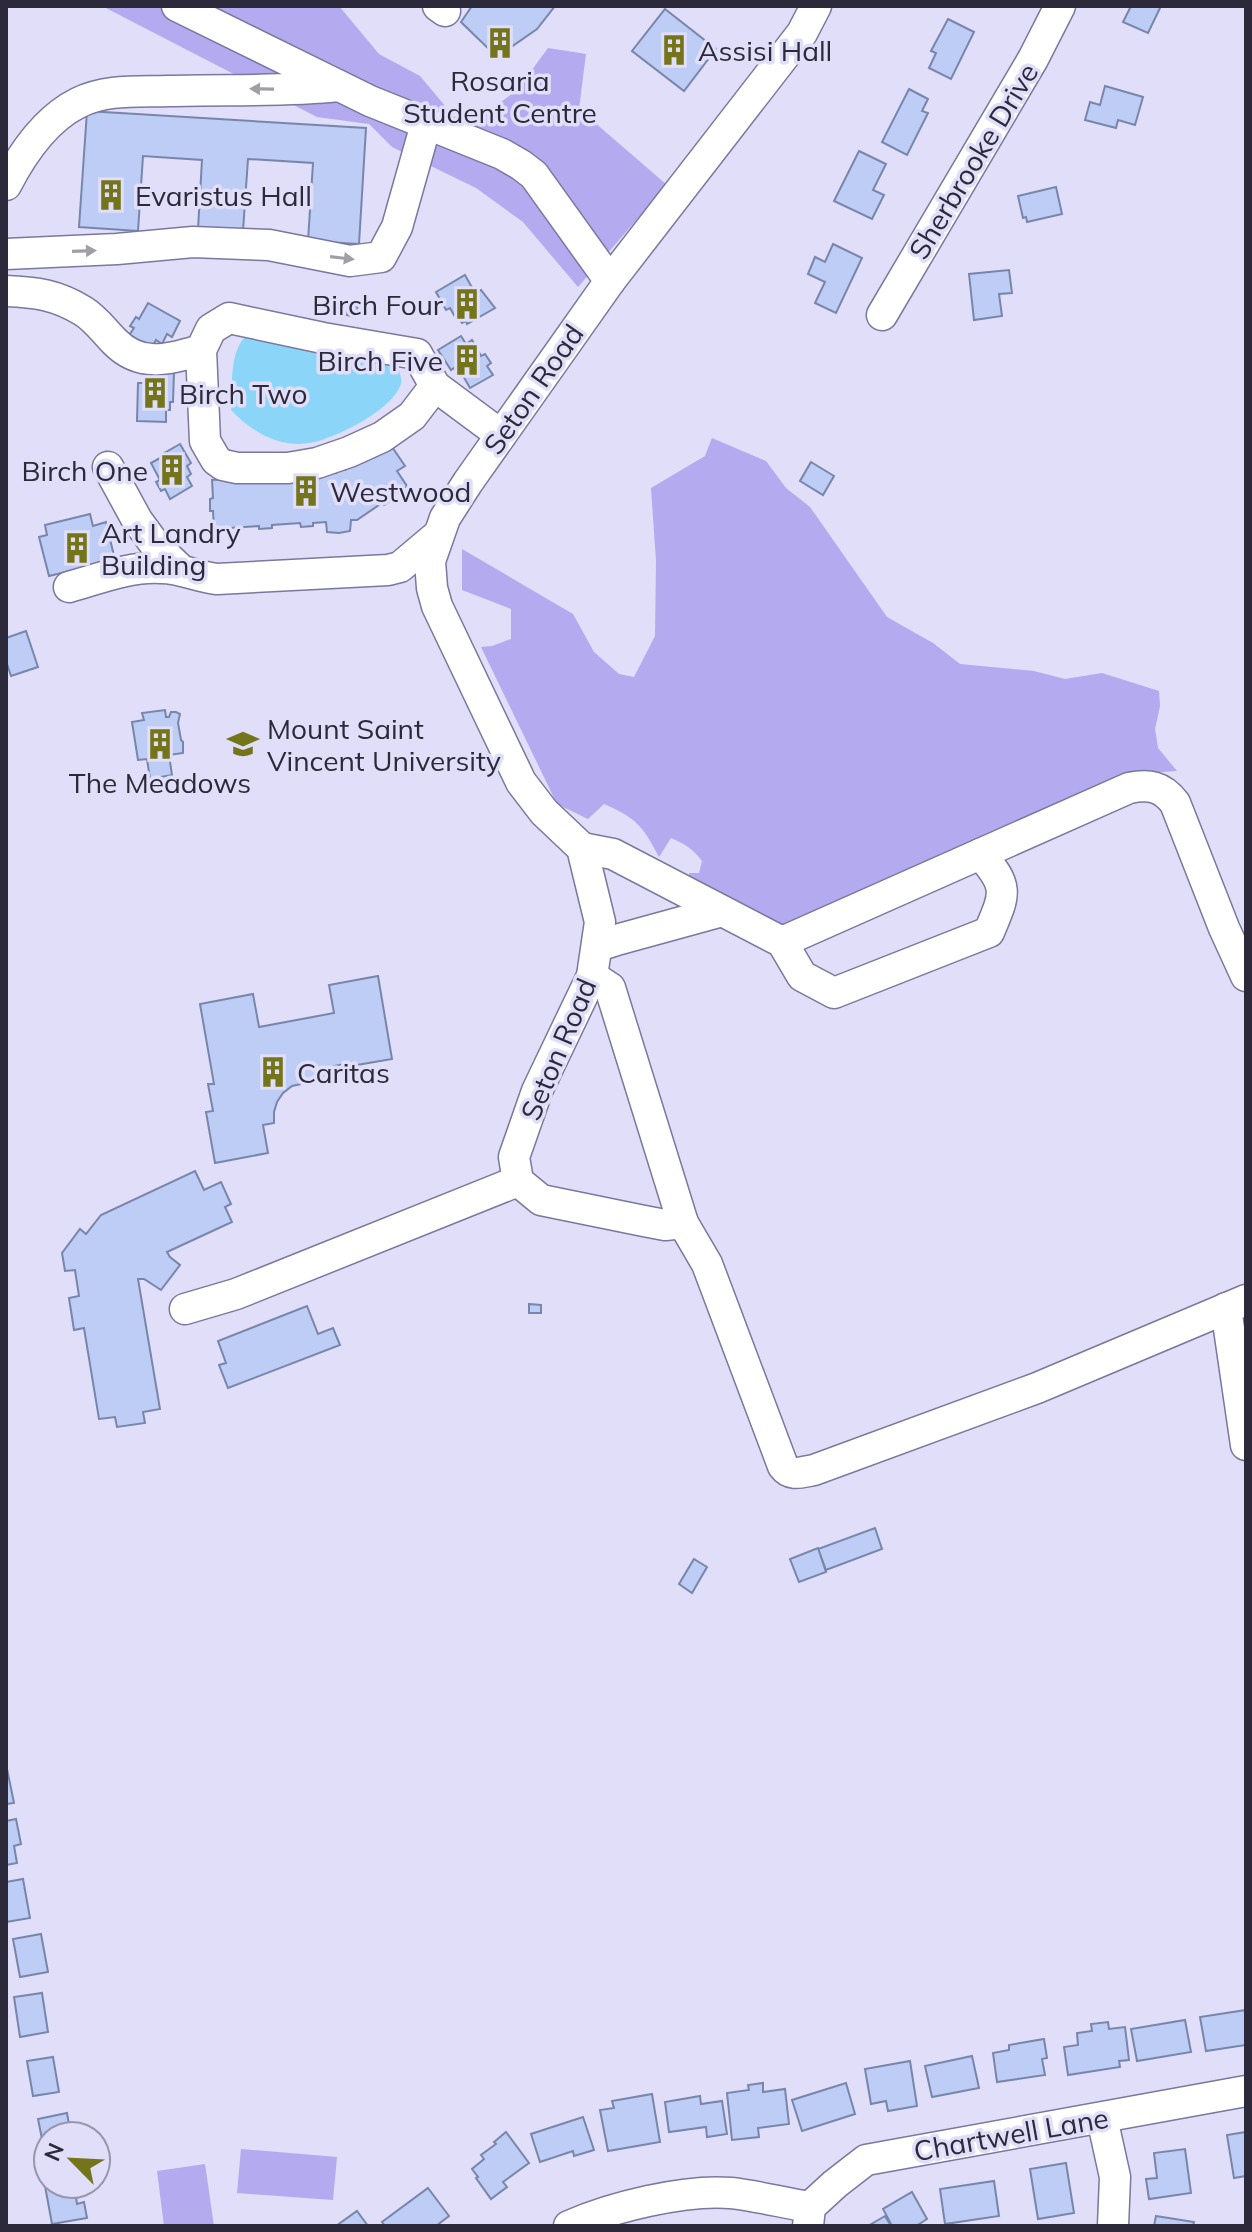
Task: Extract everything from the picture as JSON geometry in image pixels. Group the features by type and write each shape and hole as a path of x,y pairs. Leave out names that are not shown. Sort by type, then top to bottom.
{"street":[{"path":"177,6 209,13 339,86 502,154 534,175 610,281"},
{"name":"Seton Road","path":"516,1169 537,1091 592,976 600,922 582,848 544,812 521,782 437,606 430,561 445,518 501,435 610,281 802,33 816,6"},
{"name":"Sherbrooke Drive","path":"882,315 1033,59 1060,6"},
{"path":"6,185 36,139 61,115 76,104 103,93 300,90 339,86"},
{"path":"6,254 193,242 269,245 350,261 381,257 397,227 426,124"},
{"path":"6,291 39,292 82,310 122,349 147,359 165,360 201,350"},
{"path":"435,386 412,416 382,437 349,452 317,463 288,468 237,468 216,460 205,441 201,350 211,329 229,318 417,354 435,386 501,435"},
{"path":"108,467 137,520 156,546 181,570"},
{"path":"69,587 138,569 181,570 217,579 388,570 400,567 438,535"},
{"path":"400,567 417,575 432,588"},
{"path":"782,942 1129,788 1153,786 1167,792 1175,803 1246,976"},
{"path":"582,848 613,854 782,942 802,976 834,993 989,932 1003,898 998,873 980,854"},
{"path":"598,946 722,911"},
{"path":"592,976 610,988 683,1223 707,1264 787,1472 793,1474 814,1470 1037,1388 1236,1304 1246,1445"},
{"path":"185,1309 236,1294 516,1169 541,1200 665,1225 683,1223"},
{"name":"Chartwell Lane","path":"809,2217 835,2184 866,2160 1246,2091"},
{"path":"1102,2118 1115,2177 1113,2226"},
{"path":"569,2226 588,2217 631,2206 695,2194 731,2193 809,2217"}],"shaded area":[{"path":"102,6 339,6 379,54 420,76 456,119 471,125 518,89 548,48 586,54 579,109 667,185 578,287 523,222 476,188 392,147 369,124 317,117"},
{"path":"712,438 766,461 786,488 810,507 887,617 933,643 960,664 1034,671 1065,679 1102,673 1159,691 1160,706 1155,729 1158,748 1177,771 1147,773 786,930 688,885 689,873 699,873 702,861 680,842 671,838 659,857 638,824 615,809 604,804 588,819 557,804 481,647 511,639 511,609 462,590 462,549 573,614 594,652 619,674 634,677 655,636 656,561 651,488 705,456"},
{"path":"241,2149 337,2157 333,2200 237,2193"},
{"path":"205,2164 214,2226 164,2226 157,2171"}],"water":[{"path":"249,333 390,362 399,370 401,383 396,393 376,413 347,430 309,443 276,440 247,425 231,410 235,358 242,340"}],"building":[{"name":"Rosaria Student Centre","path":"472,6 555,6 537,29 497,57 461,22"},
{"path":"1131,6 1161,6 1148,33 1123,22"},
{"name":"Assisi Hall","path":"665,9 716,49 684,91 632,51"},
{"path":"948,19 974,32 951,79 929,68 936,53 931,51"},
{"path":"1105,86 1143,97 1135,125 1118,120 1116,128 1085,120 1090,102 1100,105"},
{"path":"909,89 928,99 922,111 928,113 907,155 882,142"},
{"name":"Evaristus Hall","path":"87,111 366,128 359,244 308,241 313,163 248,159 243,231 198,229 202,160 143,156 138,231 79,227"},
{"path":"859,151 886,164 873,190 884,195 872,219 834,201"},
{"path":"1056,187 1062,214 1027,222 1026,217 1023,218 1018,196"},
{"path":"833,244 862,258 836,313 815,303 825,282 808,274 815,257 825,262"},
{"path":"1009,270 1012,293 999,294 1002,316 974,320 969,274"},
{"name":"Birch Four","path":"465,275 475,293 481,290 495,308 467,324 466,321 462,323 450,308 446,310 436,292"},
{"path":"148,303 180,321 172,337 167,334 162,344 156,340 151,349 128,337 134,328 130,326 136,317 139,319"},
{"path":"349,304 358,307 355,317 347,315"},
{"name":"Birch Five","path":"461,336 466,344 472,340 481,356 485,354 491,363 487,366 493,375 470,388 462,374 458,376 454,368 451,370 438,350"},
{"name":"Birch Two","path":"152,370 174,371 173,402 170,402 170,410 166,410 166,422 137,421 138,383 152,383"},
{"name":"Westwood","path":"388,441 405,466 397,471 407,486 384,505 382,503 357,520 351,520 350,531 327,532 326,522 301,527 300,523 259,529 259,526 214,529 213,511 210,511 212,480 336,473 336,470 345,470"},
{"name":"Birch One","path":"180,444 191,463 187,466 191,474 187,477 192,486 170,499 165,489 161,491 156,482 160,480 151,463"},
{"path":"811,462 834,476 823,495 800,481"},
{"name":"Art Landry Building","path":"90,514 93,526 106,522 115,560 49,576 39,537 47,535 45,525"},
{"path":"26,631 38,667 11,676 6,661 6,638"},
{"name":"The Meadows","path":"165,710 166,717 171,712 180,714 178,723 183,753 169,755 172,775 150,779 147,759 138,760 132,722 144,720 142,713"},
{"name":"Caritas","path":"378,976 392,1059 334,1066 335,1077 292,1086 277,1102 274,1123 263,1125 268,1153 215,1163 206,1112 213,1111 208,1084 214,1084 200,1004 253,994 259,1027 334,1013 329,985"},
{"path":"195,1171 204,1190 221,1182 231,1204 225,1207 232,1222 167,1252 180,1265 161,1290 144,1279 138,1279 160,1409 143,1412 145,1423 117,1427 115,1417 99,1419 84,1328 74,1330 69,1298 79,1296 75,1270 65,1271 62,1253 80,1229 86,1234 101,1215"},
{"path":"529,1304 541,1305 541,1313 529,1313"},
{"path":"307,1306 318,1334 333,1328 340,1345 228,1388 219,1365 226,1363 218,1341"},
{"path":"875,1528 882,1549 826,1570 818,1549"},
{"path":"818,1548 826,1572 799,1582 790,1559"},
{"path":"694,1559 707,1567 692,1593 679,1584"},
{"path":"6,1764 14,1803 6,1804"},
{"path":"16,1819 21,1844 14,1846 17,1863 6,1865 6,1821"},
{"path":"23,1879 30,1918 6,1922 6,1882"},
{"path":"41,1934 48,1972 20,1977 13,1939"},
{"path":"42,1993 48,2032 20,2037 14,1997"},
{"path":"1246,2010 1246,2045 1206,2051 1200,2017"},
{"path":"1185,2020 1191,2052 1137,2061 1131,2029"},
{"path":"1108,2022 1109,2029 1125,2027 1129,2060 1119,2061 1120,2067 1068,2075 1064,2047 1078,2045 1077,2033 1092,2031 1091,2024"},
{"path":"1044,2039 1047,2058 1042,2059 1045,2075 997,2082 993,2053 1009,2050 1009,2045"},
{"path":"972,2056 979,2088 932,2097 925,2066"},
{"path":"53,2057 59,2092 33,2096 27,2061"},
{"path":"910,2061 917,2106 888,2111 886,2101 871,2104 865,2069"},
{"path":"763,2083 763,2092 785,2089 789,2124 758,2128 759,2137 732,2140 727,2093 749,2090 748,2085"},
{"path":"846,2083 855,2114 802,2131 792,2100"},
{"path":"652,2094 660,2142 608,2151 600,2110 614,2108 612,2101"},
{"path":"700,2096 701,2104 722,2101 727,2134 707,2137 706,2127 669,2132 665,2102"},
{"path":"67,2113 68,2120 38,2120"},
{"path":"583,2117 594,2150 574,2156 573,2151 540,2162 531,2134"},
{"path":"506,2132 529,2163 503,2182 507,2187 491,2199 472,2169 484,2159 481,2155"},
{"path":"1246,2132 1246,2176 1234,2178 1227,2135"},
{"path":"1185,2149 1191,2193 1149,2199 1146,2179 1157,2178 1154,2153"},
{"path":"1066,2163 1074,2213 1038,2219 1030,2169"},
{"path":"994,2181 999,2216 945,2224 940,2189"},
{"path":"428,2188 449,2216 436,2226 385,2226 382,2222"},
{"path":"912,2192 927,2219 916,2226 892,2226 883,2209"},
{"path":"48,2200 84,2202 87,2218 52,2224"},
{"path":"357,2211 368,2226 336,2226"},
{"path":"885,2216 891,2226 868,2226"},
{"path":"1156,2216 1194,2222 1193,2226 1154,2226"}],"place":[{"name":"Rosaria Student Centre","path":"500,43"},
{"name":"Assisi Hall","path":"674,50"},
{"name":"Evaristus Hall","path":"111,195"},
{"name":"Birch Four","path":"467,304"},
{"name":"Birch Five","path":"467,360"},
{"name":"Birch Two","path":"155,393"},
{"name":"Birch One","path":"172,470"},
{"name":"Westwood","path":"306,491"},
{"name":"Art Landry Building","path":"77,548"},
{"name":"The Meadows","path":"160,744"},
{"name":"Mount Saint Vincent University","path":"243,744"},
{"name":"Caritas","path":"273,1072"}]}
